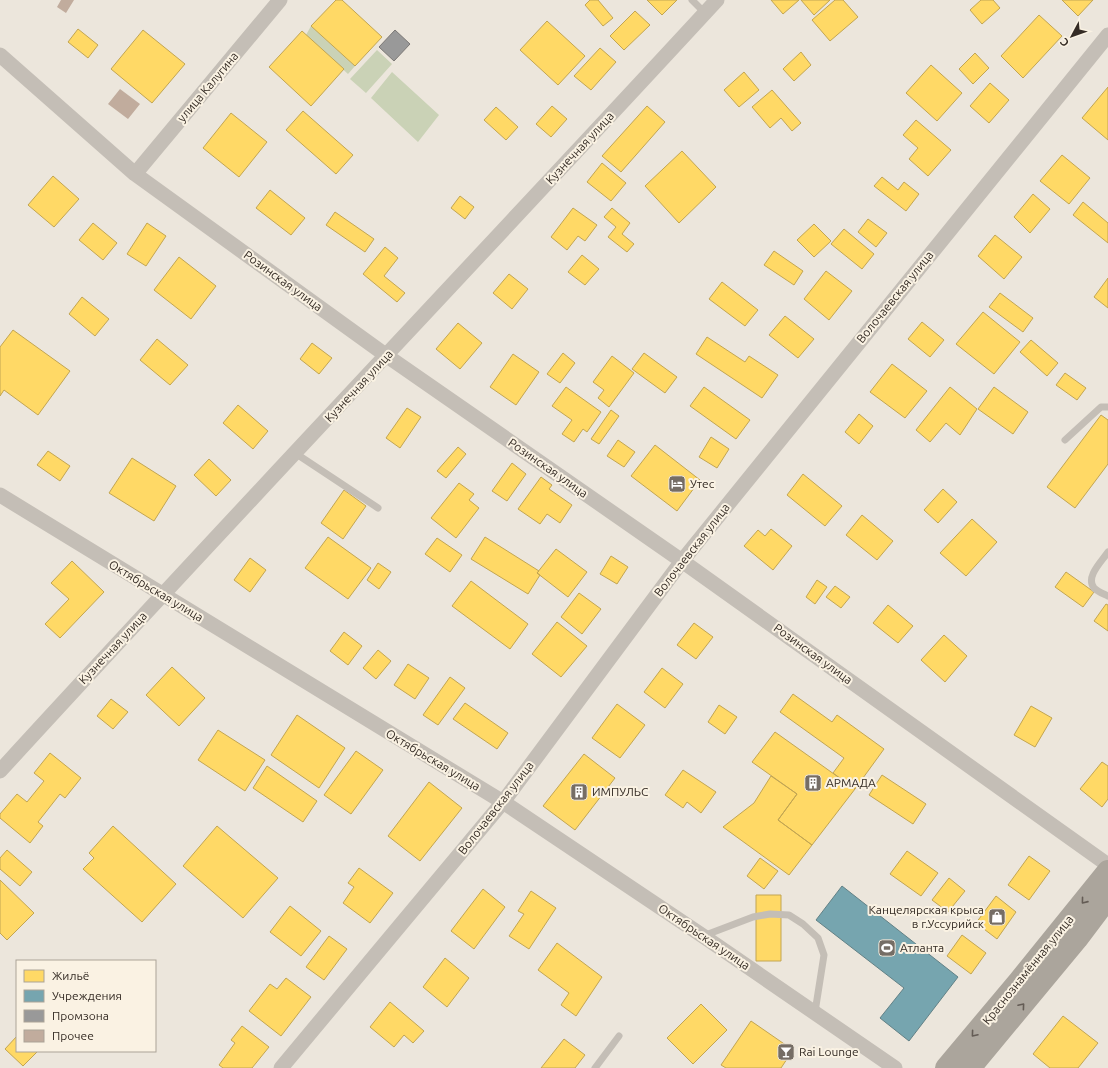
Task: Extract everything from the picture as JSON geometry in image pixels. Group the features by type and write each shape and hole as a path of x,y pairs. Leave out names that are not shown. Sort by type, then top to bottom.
{"highway":[{"name":"Краснознамённая улица","path":"946,1068 1108,871"},
{"name":"Краснознамённая улица","path":"970,1068 1077,939 1108,898"}],"street":[{"name":"улица Калугина","path":"136,174 280,0"},
{"name":"Кузнечная улица","path":"0,771 162,594 387,356 717,0"},
{"name":"Волочаевская улица","path":"281,1068 503,802 682,561 1108,35"},
{"name":"Розинская улица","path":"0,55 136,174 387,356 682,561 1108,865"},
{"name":"Октябрьская улица","path":"0,495 503,802 703,936 895,1068"}],"lane":[{"path":"692,0 705,13"},
{"path":"1065,440 1101,407 1108,407"},
{"path":"295,453 378,508"},
{"path":"1108,552 1091,577 1092,584 1095,589 1108,596"},
{"path":"703,936 753,917 770,914 789,915 803,924 818,938 824,955 815,1012"},
{"path":"595,1068 619,1036"}],"green space":[{"path":"311,26 355,66 348,74 306,35"},
{"path":"377,50 392,64 366,93 350,79"},
{"path":"392,72 439,115 418,142 371,98"}],"building: Жильё":[{"path":"336,0 342,0 382,37 355,66 311,26"},
{"path":"590,0 598,0 613,18 603,26 585,5"},
{"path":"647,0 677,0 662,15"},
{"path":"771,0 799,0 783,14"},
{"path":"801,0 830,0 814,15"},
{"path":"835,0 843,0 858,17 830,41 812,20"},
{"path":"981,0 993,0 1000,8 982,24 970,10"},
{"path":"1062,0 1093,0 1078,16"},
{"path":"635,11 650,25 624,50 610,36"},
{"path":"1039,15 1062,36 1023,78 1001,56"},
{"path":"547,21 585,56 558,85 520,50"},
{"path":"78,29 98,45 88,58 68,42"},
{"path":"143,30 185,64 152,103 111,69"},
{"path":"302,31 344,69 311,106 269,67"},
{"path":"600,48 616,62 591,90 574,76"},
{"path":"801,52 811,65 794,81 783,69"},
{"path":"975,53 989,68 973,84 959,69"},
{"path":"931,65 962,93 937,121 906,93"},
{"path":"744,72 759,90 739,107 724,90"},
{"path":"990,83 1009,100 989,123 970,106"},
{"path":"1108,87 1108,140 1082,118"},
{"path":"772,90 801,123 792,131 781,118 770,128 752,107"},
{"path":"552,106 567,119 551,137 536,124"},
{"path":"647,106 665,122 621,172 602,156"},
{"path":"496,107 518,127 506,140 484,120"},
{"path":"303,111 353,155 336,174 286,130"},
{"path":"231,113 267,142 239,177 203,148"},
{"path":"916,120 951,150 928,176 909,159 918,148 903,135"},
{"path":"682,151 716,187 679,223 645,186"},
{"path":"1062,155 1090,178 1069,204 1040,181"},
{"path":"602,163 626,183 611,201 587,182"},
{"path":"53,176 79,199 54,227 28,205"},
{"path":"882,177 898,190 904,182 919,194 906,211 874,186"},
{"path":"270,190 305,218 291,235 256,208"},
{"path":"1033,194 1050,209 1030,233 1014,217"},
{"path":"460,196 474,207 465,219 451,208"},
{"path":"1083,202 1108,223 1108,243 1073,215"},
{"path":"573,208 597,225 585,241 578,236 567,250 551,237"},
{"path":"612,208 630,223 622,234 634,244 627,252 608,237 616,227 604,217"},
{"path":"335,212 374,239 365,252 326,225"},
{"path":"868,219 887,233 876,247 858,232"},
{"path":"93,223 117,243 103,260 79,240"},
{"path":"147,223 166,236 146,266 127,254"},
{"path":"814,224 831,241 814,257 797,240"},
{"path":"844,229 874,254 862,269 831,244"},
{"path":"995,235 1022,257 1004,279 978,256"},
{"path":"385,247 398,258 384,276 405,293 397,302 363,274"},
{"path":"774,251 803,271 794,285 764,265"},
{"path":"582,255 599,269 585,285 568,272"},
{"path":"179,257 216,286 191,319 154,290"},
{"path":"826,271 852,291 829,320 804,299"},
{"path":"509,274 528,289 512,309 493,293"},
{"path":"1108,278 1108,308 1094,297"},
{"path":"722,282 758,310 745,326 709,299"},
{"path":"1000,293 1033,318 1023,332 989,307"},
{"path":"82,297 109,319 95,336 69,314"},
{"path":"983,312 1020,342 994,374 956,344"},
{"path":"785,316 814,339 798,358 769,335"},
{"path":"922,322 944,340 930,357 908,339"},
{"path":"458,323 482,343 460,369 436,349"},
{"path":"13,330 70,371 38,415 4,390 0,396 0,347"},
{"path":"707,337 745,362 749,356 778,375 762,398 696,354"},
{"path":"157,339 188,365 170,385 140,360"},
{"path":"1031,340 1058,363 1047,376 1020,352"},
{"path":"312,343 332,358 319,374 300,359"},
{"path":"563,353 575,363 560,383 547,374"},
{"path":"644,353 677,377 665,393 632,369"},
{"path":"513,354 539,372 516,405 490,387"},
{"path":"612,356 634,373 609,407 598,398 604,390 593,382"},
{"path":"892,364 927,391 905,418 870,392"},
{"path":"1065,373 1086,388 1077,400 1056,385"},
{"path":"566,387 601,412 587,432 583,429 574,442 562,434 572,420 552,406"},
{"path":"704,387 750,420 736,439 690,406"},
{"path":"950,387 977,409 960,435 946,423 930,442 916,430"},
{"path":"994,387 1028,412 1013,434 978,409"},
{"path":"238,405 268,431 253,449 223,423"},
{"path":"407,408 421,417 400,448 386,438"},
{"path":"611,410 619,416 599,444 591,439"},
{"path":"859,414 873,426 859,444 845,432"},
{"path":"1101,415 1108,420 1108,464 1075,508 1047,487"},
{"path":"711,437 729,449 717,468 699,457"},
{"path":"618,440 635,452 624,467 607,456"},
{"path":"655,445 700,480 677,511 631,476"},
{"path":"458,447 466,454 446,478 437,471"},
{"path":"48,451 70,466 60,481 37,465"},
{"path":"132,458 176,486 154,521 109,493"},
{"path":"209,459 231,480 216,496 194,475"},
{"path":"512,463 526,474 507,501 492,491"},
{"path":"803,474 842,506 825,526 787,495"},
{"path":"541,477 552,485 549,489 572,505 560,523 547,514 540,524 518,509"},
{"path":"459,483 474,494 469,500 479,508 456,538 431,518"},
{"path":"943,489 957,502 938,523 924,510"},
{"path":"344,490 366,506 343,539 321,523"},
{"path":"862,515 893,541 877,560 846,535"},
{"path":"972,519 997,542 966,576 940,553"},
{"path":"771,529 792,546 773,570 744,546 758,530 765,536"},
{"path":"328,537 371,568 348,599 305,568"},
{"path":"485,537 539,571 537,573 540,575 528,594 471,559"},
{"path":"437,538 462,555 450,572 425,554"},
{"path":"556,549 587,572 568,597 537,573"},
{"path":"611,556 628,567 617,584 600,574"},
{"path":"250,558 266,570 250,592 234,580"},
{"path":"72,561 104,592 60,638 45,624 69,599 51,583"},
{"path":"378,563 391,572 379,589 367,580"},
{"path":"1066,572 1094,592 1083,607 1055,587"},
{"path":"817,580 827,587 815,604 806,597"},
{"path":"471,581 528,624 510,649 452,606"},
{"path":"835,586 850,597 841,608 826,597"},
{"path":"579,593 601,609 582,634 561,617"},
{"path":"1106,604 1108,605 1108,631 1094,621"},
{"path":"888,605 913,626 898,643 873,623"},
{"path":"557,622 587,646 561,677 532,654"},
{"path":"694,623 713,637 696,659 677,645"},
{"path":"344,632 362,646 348,665 330,651"},
{"path":"944,635 967,656 945,682 921,660"},
{"path":"378,650 391,661 376,679 363,668"},
{"path":"408,664 429,678 415,699 394,685"},
{"path":"172,667 205,698 179,726 146,695"},
{"path":"662,668 683,684 665,708 644,692"},
{"path":"450,677 465,688 438,725 423,715"},
{"path":"793,694 832,722 837,715 884,749 855,789 833,773 844,758 780,712"},
{"path":"111,699 128,712 113,729 97,716"},
{"path":"465,703 508,733 497,749 453,719"},
{"path":"617,704 645,725 620,758 592,738"},
{"path":"719,705 737,717 725,734 708,722"},
{"path":"1031,706 1052,718 1035,747 1014,735"},
{"path":"297,715 345,748 319,788 271,755"},
{"path":"218,730 265,760 245,791 198,760"},
{"name":"АРМАДА","path":"775,732 855,789 812,845 778,820 797,794 752,762"},
{"path":"356,751 383,770 351,814 324,795"},
{"path":"50,753 81,778 65,798 60,794 38,822 43,826 30,843 0,818 0,814 17,794 27,802 44,781 34,773"},
{"name":"ИМПУЛЬС","path":"584,754 615,778 575,830 543,806"},
{"path":"1102,762 1108,766 1108,799 1102,807 1080,789"},
{"path":"267,766 317,801 303,822 253,788"},
{"path":"683,770 716,792 701,813 687,802 683,808 665,795"},
{"path":"882,775 926,804 913,824 869,795"},
{"path":"771,776 797,794 778,820 812,845 789,875 723,827 754,803"},
{"path":"429,782 462,808 420,861 388,836"},
{"path":"113,826 176,884 142,922 83,869 94,858 89,853"},
{"path":"217,826 278,878 243,918 183,866"},
{"path":"7,850 32,872 20,886 0,869 0,858"},
{"path":"907,851 938,873 921,896 890,874"},
{"path":"1029,856 1050,871 1029,900 1008,885"},
{"path":"760,858 778,871 764,889 747,876"},
{"path":"359,868 393,893 370,923 343,903 354,887 348,883"},
{"path":"949,878 965,891 948,912 932,900"},
{"path":"0,880 34,913 7,940 0,933"},
{"path":"483,889 505,907 474,949 451,931"},
{"path":"531,891 556,908 529,949 509,936 524,914 518,911"},
{"path":"756,895 781,895 781,961 756,961"},
{"path":"996,896 1016,912 997,939 976,923"},
{"path":"290,906 321,931 301,956 270,932"},
{"path":"962,935 986,953 971,974 947,956"},
{"path":"329,936 347,949 324,980 306,967"},
{"path":"557,943 602,977 576,1016 561,1005 569,993 538,970"},
{"path":"445,958 469,978 447,1007 423,987"},
{"path":"286,978 311,997 281,1036 249,1011 270,984 277,989"},
{"path":"390,1002 424,1031 413,1043 404,1035 394,1047 370,1027"},
{"path":"701,1004 727,1030 693,1064 667,1038"},
{"path":"1063,1016 1098,1043 1078,1068 1050,1068 1033,1054"},
{"path":"751,1021 793,1050 781,1068 726,1068 721,1065"},
{"path":"242,1026 269,1047 252,1068 223,1068 219,1065 235,1043 231,1040"},
{"path":"16,1037 16,1052 37,1052 23,1066 5,1049"},
{"path":"564,1039 585,1055 575,1068 541,1068"}],"building: Учреждения":[{"name":"Атланта","path":"842,886 958,977 909,1041 880,1018 904,988 816,920"}],"building: Промзона":[{"path":"395,30 410,44 394,61 379,47"}],"building: Прочее":[{"path":"61,0 74,0 66,13 57,7"},
{"path":"120,89 140,104 128,119 108,104"}],"place":[{"name":"Утес","path":"677,484"},
{"name":"АРМАДА","path":"813,783"},
{"name":"ИМПУЛЬС","path":"579,792"},
{"name":"Канцелярская крыса в г.Уссурийск","path":"997,917"},
{"name":"Атланта","path":"887,948"},
{"name":"Rai Lounge","path":"786,1052"}]}
